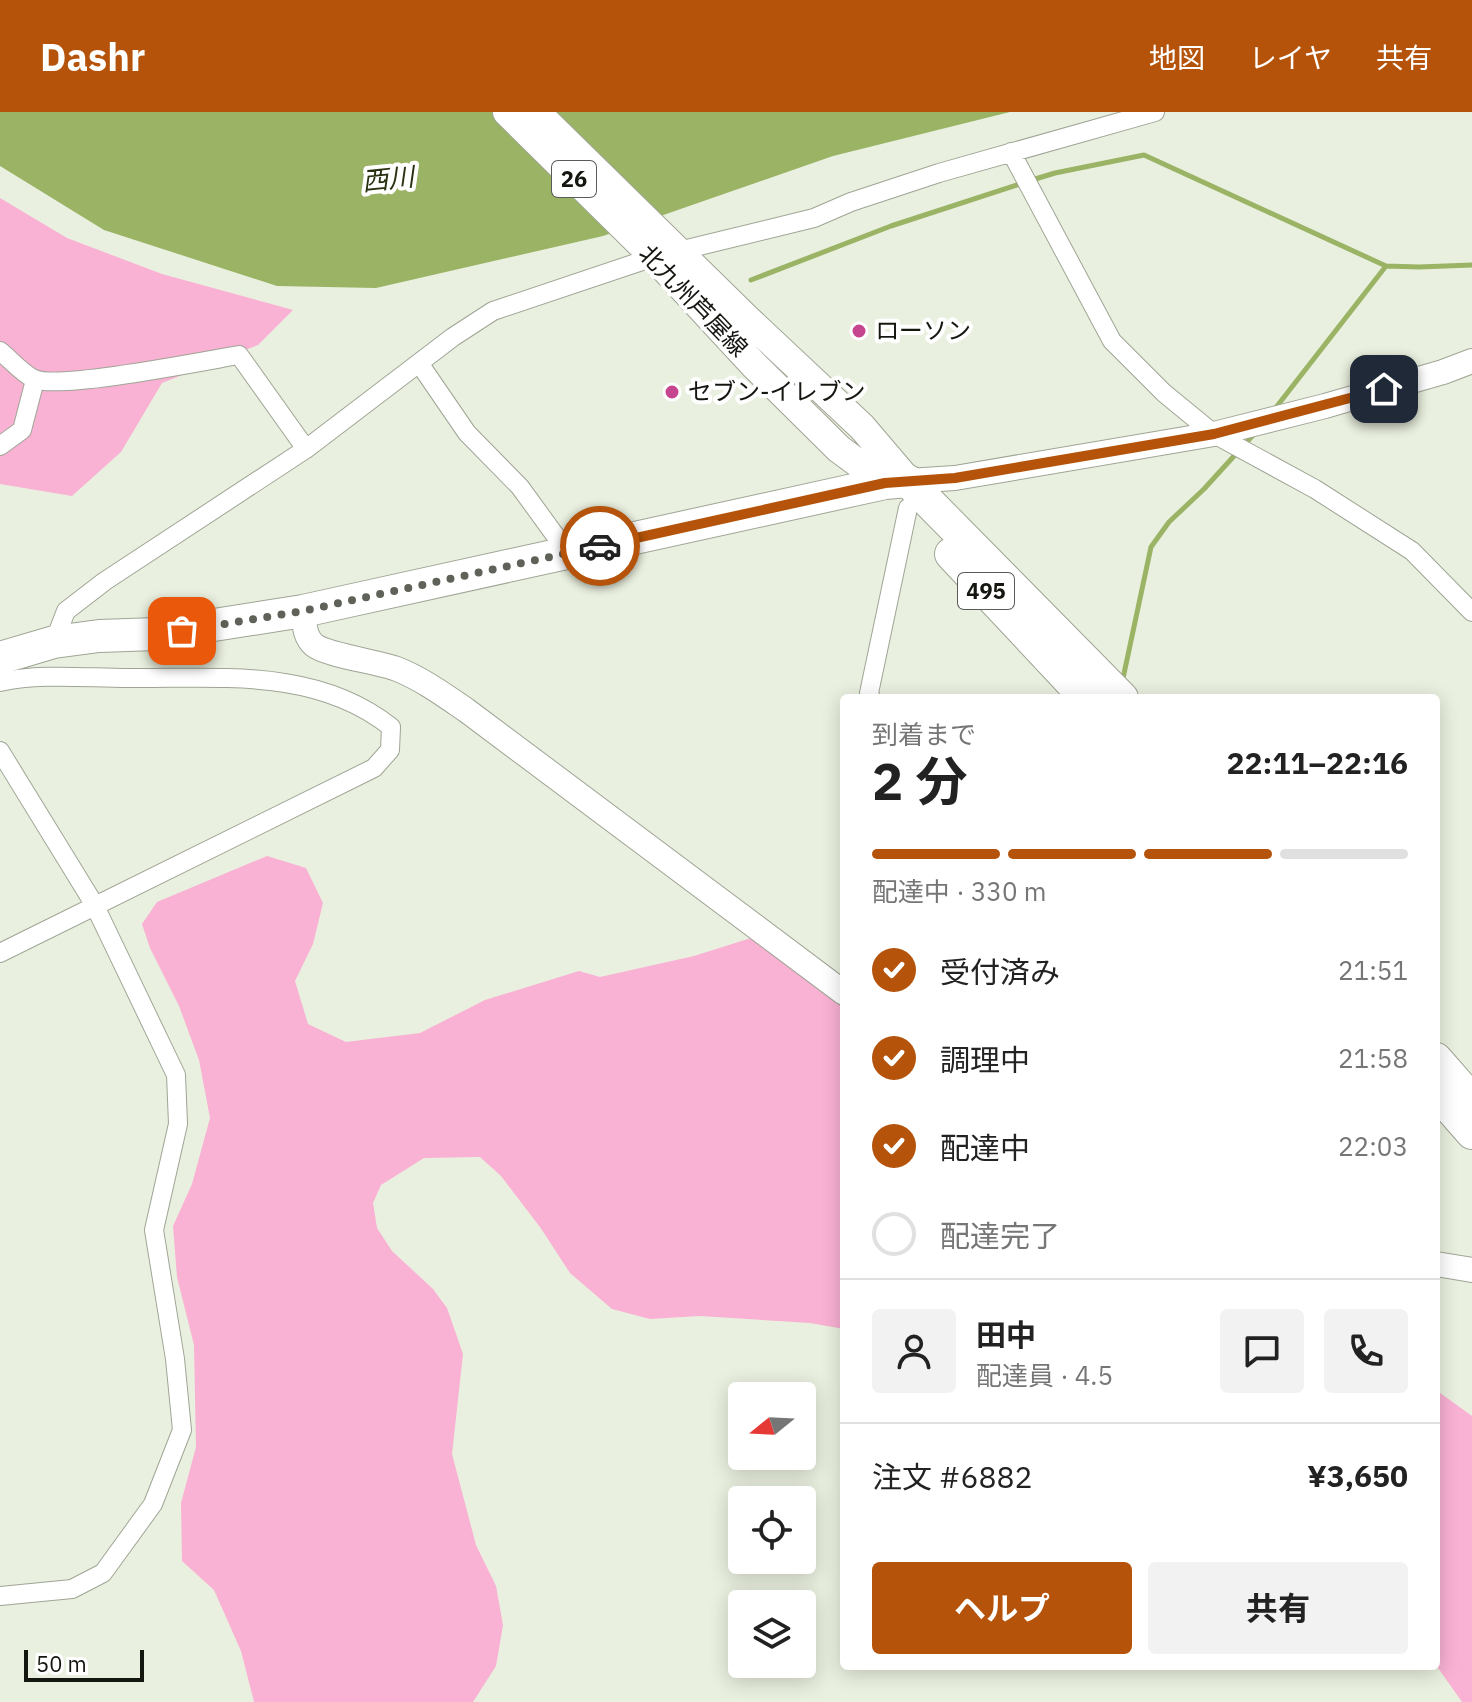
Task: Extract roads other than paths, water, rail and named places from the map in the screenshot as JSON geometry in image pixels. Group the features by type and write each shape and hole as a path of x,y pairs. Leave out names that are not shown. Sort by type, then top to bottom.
{"highway":[{"path":"0,658 54,642 99,636 157,634 303,611 568,553 900,491"},
{"name":"495","path":"900,491 1105,692"},
{"path":"1440,1064 1472,1100"},
{"path":"1440,1097 1472,1133"}],"main road":[{"name":"北九州芦屋線","path":"507,112 659,248"},
{"name":"北九州芦屋線","path":"536,112 659,248 754,365 839,449 900,491"}],"street":[{"path":"54,642 66,611 76,603 306,449 493,311 659,248 814,218 851,202 1011,152 1155,112"},
{"path":"1011,152 1112,341 1164,393 1214,434 1315,489 1412,551 1472,612"},
{"path":"0,351 35,380 66,381 239,355 306,449"},
{"path":"869,694 900,491 955,478 1214,434 1325,406 1472,361"},
{"path":"419,363 467,433 520,487 568,553"},
{"path":"0,446 22,430 35,380"},
{"path":"303,611 306,636 317,647 400,670 441,693 840,990"},
{"path":"0,682 30,678 266,679 305,686 344,698 370,711 391,727 390,750 374,768 0,953"},
{"path":"0,751 94,904 176,1075 178,1124 154,1230 173,1346 182,1430 153,1504 103,1573 72,1589 0,1596"},
{"path":"1440,1265 1472,1270"}],"water":[{"name":"西川","path":"0,112 1010,112 833,156 603,236 376,288 277,286 104,230 0,166"}],"waterway":[{"path":"1032,180 1144,155 1386,266 1472,265"},
{"path":"751,280 891,226 1023,183"},
{"path":"1274,410 1386,266"},
{"path":"1122,683 1151,547 1169,522 1255,433"}],"place":[{"name":"ローソン","path":"859,331"},
{"name":"セブン-イレブン","path":"672,392"}]}
